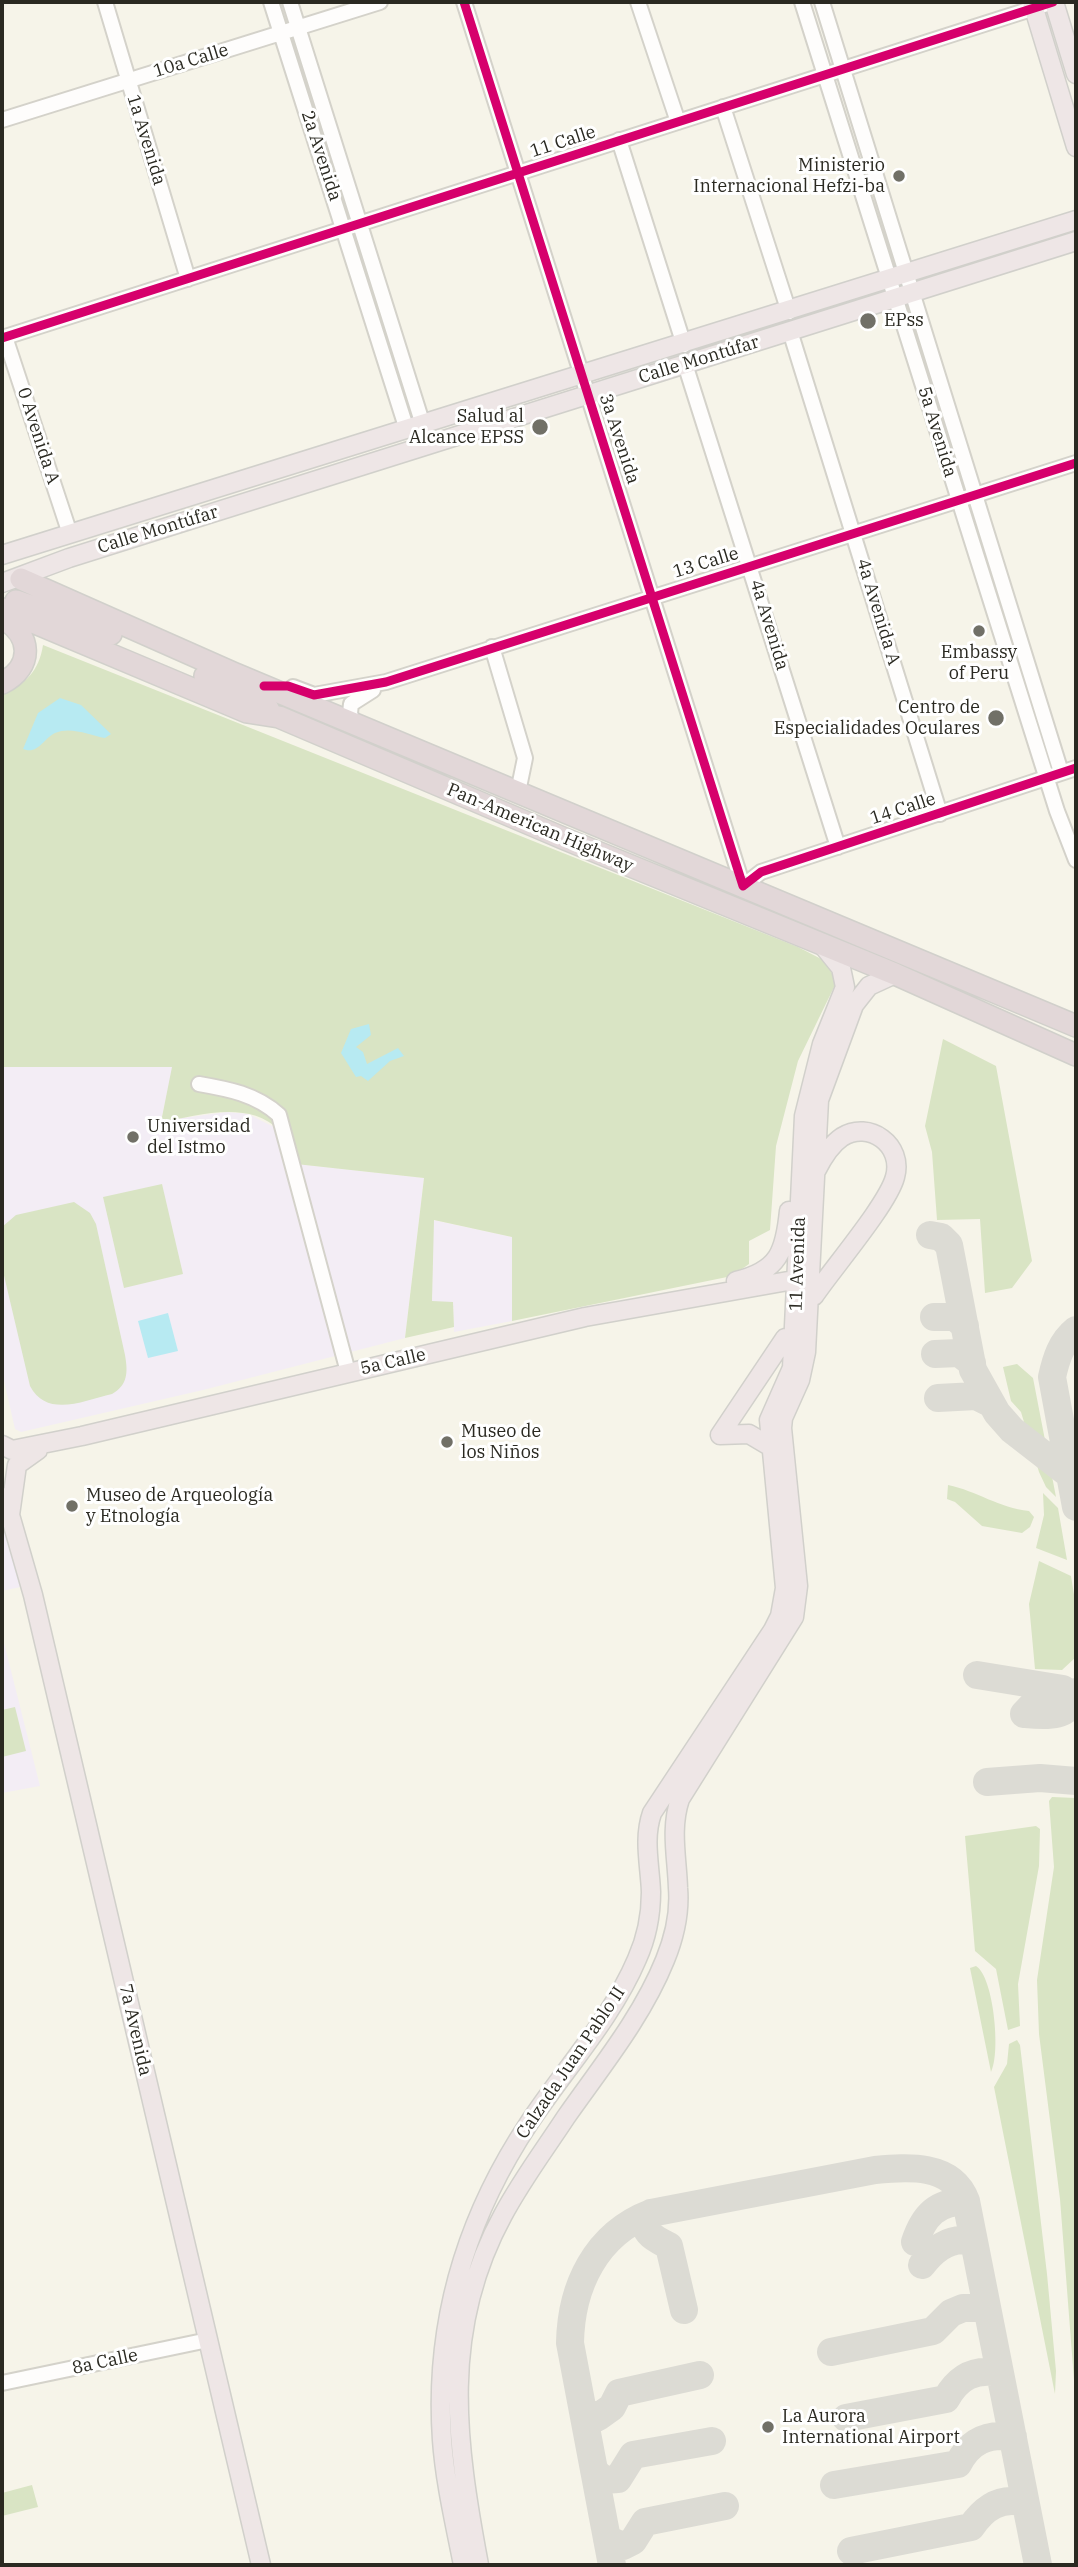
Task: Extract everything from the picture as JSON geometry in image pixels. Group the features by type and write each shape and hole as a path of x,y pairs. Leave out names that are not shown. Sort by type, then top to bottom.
{"highway":[{"name":"Pan-American Highway","path":"18,582 1076,1026"},
{"path":"2,596 94,627 253,699 279,717"},
{"name":"Pan-American Highway","path":"2,609 247,712 279,717 824,947 895,974 1076,1055"},
{"path":"2,618 19,629 26,649 22,667 2,683"}],"main road":[{"path":"1054,2 1076,75"},
{"path":"1033,5 1076,147"},
{"name":"Calle Montúfar","path":"18,582 69,558 790,331 1076,220"},
{"name":"Calle Montúfar","path":"2,555 789,312 1076,241"},
{"name":"11 Avenida","path":"792,1593 769,1420 792,1368 804,1116 822,1044 845,987 841,968 824,947"},
{"name":"11 Avenida","path":"792,1593 782,1428 783,1418 800,1380 806,1352 819,1100 837,1046 860,994 879,979 895,974"},
{"path":"585,1317 617,1305 747,1279 773,1264 782,1254 786,1243 791,1147 794,1133 804,1116"},
{"path":"814,1174 832,1146 854,1132 867,1131 878,1135 893,1152 897,1174 893,1184 814,1296"},
{"path":"816,1270 847,1248"},
{"name":"5a Calle","path":"2,1445 12,1450 82,1436 585,1317 788,1281"},
{"path":"771,1447 749,1434 720,1435 785,1338"},
{"path":"10,1515 13,1484 21,1459 34,1451 82,1436"},
{"name":"7a Avenida","path":"2,1497 10,1515 33,1595 261,2565"},
{"name":"Calzada Juan Pablo II","path":"463,2565 447,2482 440,2397 448,2315 471,2233 508,2156 630,1975 639,1956 651,1894 647,1836 652,1813 773,1630 792,1593"},
{"name":"Calzada Juan Pablo II","path":"479,2565 463,2480 457,2396 463,2323 478,2271 516,2192 655,1983 673,1935 677,1911 674,1821 680,1799 789,1627 792,1593"}],"street":[{"name":"1a Avenida","path":"105,2 187,279"},
{"name":"2a Avenida","path":"271,2 352,226"},
{"name":"2a Avenida","path":"290,2 352,226 415,428"},
{"name":"10a Calle","path":"2,120 380,2"},
{"name":"3a Avenida","path":"464,2 743,886"},
{"path":"638,2 678,122"},
{"name":"5a Avenida","path":"802,2 976,495 1076,860"},
{"name":"5a Avenida","path":"822,2 902,286 957,501 1054,774"},
{"name":"11 Calle","path":"4,337 843,69 1033,5 1054,2"},
{"path":"723,107 789,312"},
{"path":"620,140 684,345"},
{"name":"4a Avenida A","path":"790,331 940,814"},
{"name":"0 Avenida A","path":"4,337 70,534"},
{"name":"4a Avenida","path":"685,364 751,565 838,847"},
{"name":"13 Calle","path":"264,686 288,686 314,695 387,682 853,533 1075,467"},
{"path":"492,647 526,758 518,792"},
{"name":"13 Calle","path":"353,723 351,705 387,682"},
{"name":"14 Calle","path":"743,886 761,872 1076,768"},
{"path":"199,1084 229,1089 264,1102 279,1115 348,1372"},
{"name":"8a Calle","path":"2,2383 208,2340"}],"shaded area":[{"path":"2,1067 173,1067 161,1121 227,1112 248,1114 280,1130 297,1164 424,1178 405,1338 203,1390 21,1432 15,1429 2,1372"},
{"path":"433,1220 512,1237 512,1321 454,1332 453,1302 432,1302"},
{"path":"2,1514 25,1586 2,1591"},
{"path":"2,1635 40,1786 2,1793"}],"green space":[{"path":"43,645 798,947 827,962 836,983 798,1061 776,1146 770,1230 749,1241 749,1264 732,1276 512,1321 512,1237 434,1220 432,1301 453,1302 454,1327 405,1338 424,1178 296,1164 282,1133 267,1121 253,1115 222,1112 161,1122 172,1067 2,1067 2,694 18,686 30,675 35,669"},
{"path":"943,1039 996,1066 1032,1261 1012,1288 985,1293 980,1219 937,1220 932,1152 925,1126"},
{"path":"162,1184 183,1274 124,1288 103,1197"},
{"path":"74,1202 90,1213 96,1224 125,1355 126,1372 124,1382 112,1394 66,1405 46,1402 37,1396 30,1386 2,1267 2,1227 16,1215"},
{"path":"1017,1364 1033,1378 1056,1497 1046,1487 1021,1412 1011,1401 1003,1367"},
{"path":"948,1485 1008,1507 1029,1511 1034,1517 1030,1527 1022,1533 982,1526 955,1502 947,1499"},
{"path":"1043,1493 1058,1508 1067,1560 1036,1548 1044,1515"},
{"path":"1039,1561 1071,1576 1076,1607 1076,1657 1062,1670 1035,1669 1029,1604"},
{"path":"15,1707 26,1751 2,1757 2,1710"},
{"path":"1052,1797 1076,1798 1076,2406 1060,2199 1039,2034 1037,1980 1054,1867 1049,1801"},
{"path":"1036,1826 1040,1829 1039,1866 1018,1984 1020,2026 1008,2030 996,1969 975,1951 965,1836"},
{"path":"976,1966 987,1985 994,2016 995,2049 991,2072 970,1968"},
{"path":"1017,2040 1020,2045 1047,2274 1056,2371 1055,2394 994,2087 1007,2064 1009,2044"},
{"path":"32,2485 38,2507 2,2516 2,2493"}],"water":[{"path":"60,698 81,705 111,734 105,738 61,731 33,750 23,749 38,713"},
{"path":"369,1024 371,1035 356,1047 363,1052 367,1064 398,1048 404,1056 390,1061 368,1081 361,1076 356,1077 341,1053 351,1029"},
{"path":"168,1313 178,1351 148,1358 138,1321"}],"taxiway":[{"path":"930,1235 941,1237 949,1245 973,1370 997,1413 1012,1430 1070,1475"},
{"path":"934,1317 955,1317 965,1326"},
{"path":"1076,1330 1060,1351 1052,1377 1076,1507"},
{"path":"935,1354 959,1353 972,1363"},
{"path":"938,1398 976,1396 992,1404"},
{"path":"977,1675 1063,1689"},
{"path":"1057,1689 1043,1694 1024,1714 1056,1714 1069,1707 1076,1692"},
{"path":"987,1782 1040,1778 1076,1781"},
{"path":"612,2565 570,2343 575,2302 590,2265 601,2248 632,2222 651,2213 875,2170 901,2168 939,2174 950,2180 966,2201 1038,2565"},
{"path":"915,2242 927,2217 939,2207 966,2201"},
{"path":"651,2213 647,2219 647,2230 653,2237 669,2246 684,2310"},
{"path":"922,2265 945,2244 958,2240 974,2242"},
{"path":"831,2352 933,2331 951,2313 963,2308 987,2308"},
{"path":"846,2418 946,2399 956,2385 968,2376 983,2372 1000,2373"},
{"path":"583,2411 598,2417 612,2407 619,2393 700,2375"},
{"path":"834,2485 958,2464 968,2450 981,2440 996,2436 1013,2437"},
{"path":"594,2470 603,2480 618,2479 633,2455 712,2441"},
{"path":"851,2551 971,2527 994,2505 1008,2501 1025,2503"},
{"path":"607,2539 623,2546 633,2541 645,2522 725,2506"}],"cycle path":[{"path":"464,2 743,886 761,872 1076,768"},
{"path":"2,338 1053,2"},
{"path":"264,686 288,686 314,695 386,682 1076,463"}],"place":[{"name":"Ministerio Internacional Hefzi-ba","path":"899,176"},
{"name":"EPss","path":"868,321"},
{"name":"Salud al Alcance EPSS","path":"540,427"},
{"name":"Embassy of Peru","path":"979,631"},
{"name":"Centro de Especialidades Oculares","path":"996,718"},
{"name":"Universidad del Istmo","path":"133,1137"},
{"name":"Museo de los Niños","path":"447,1442"},
{"name":"Museo de Arqueología y Etnología","path":"72,1506"},
{"name":"La Aurora International Airport","path":"768,2427"}]}
